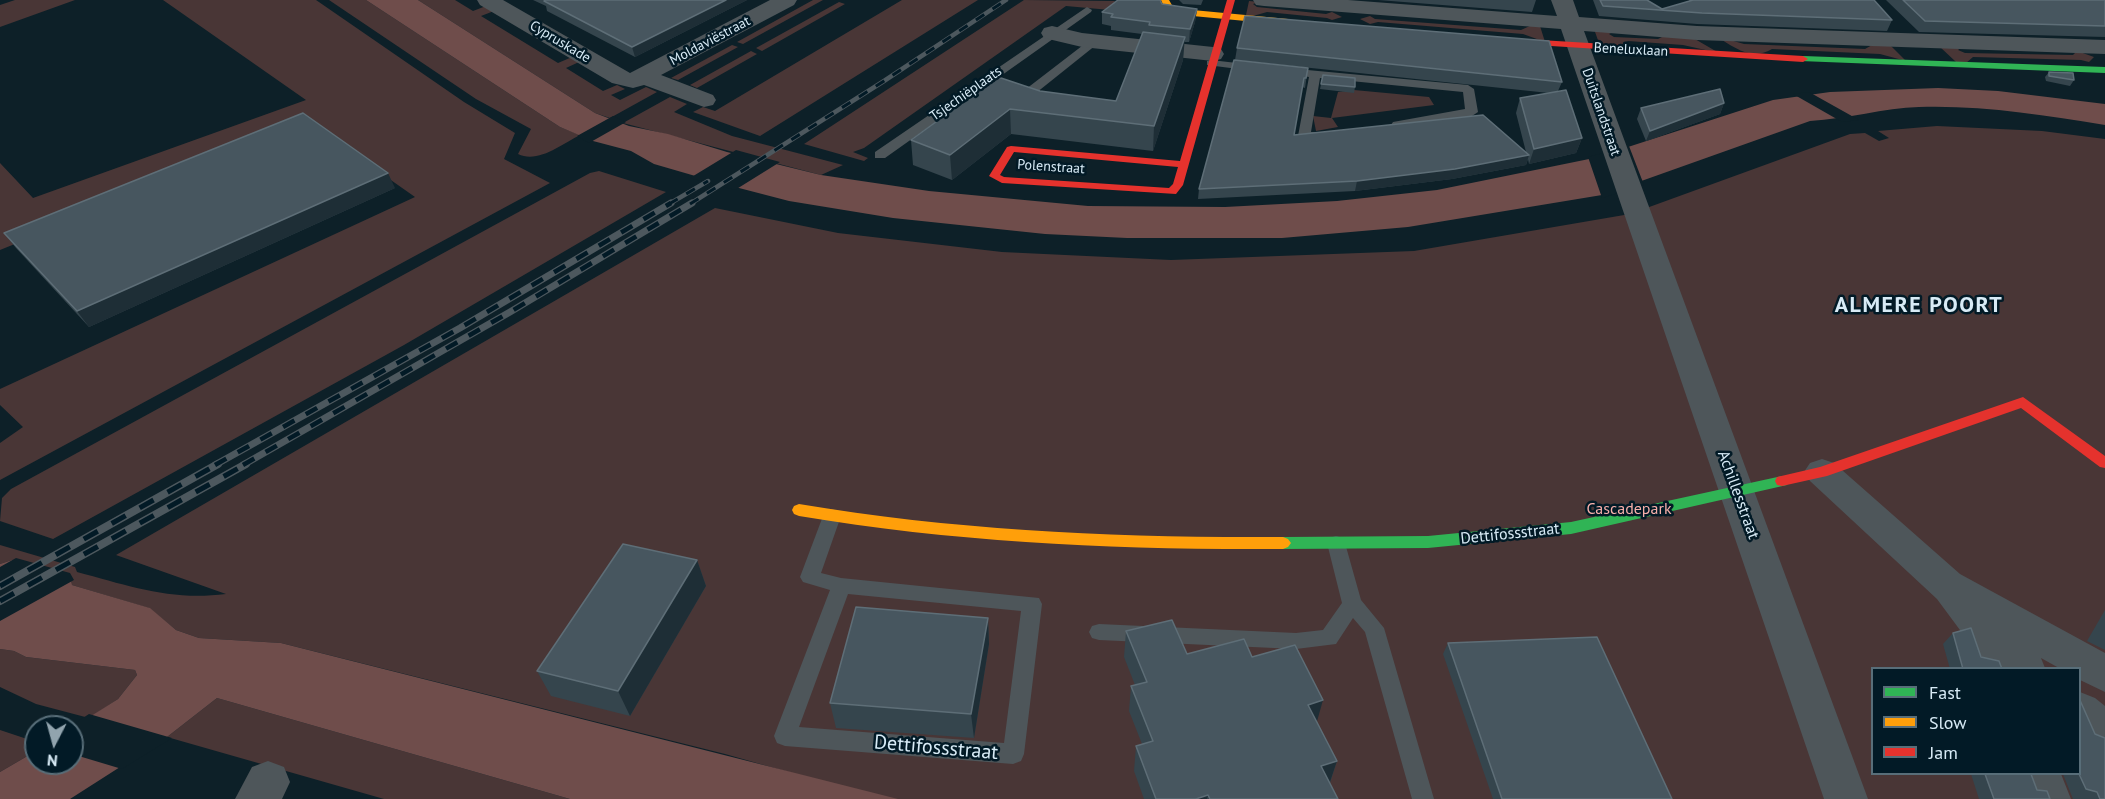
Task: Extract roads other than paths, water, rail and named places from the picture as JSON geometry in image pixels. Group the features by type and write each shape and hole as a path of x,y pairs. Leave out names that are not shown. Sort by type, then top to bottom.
{"street":[{"name":"Cypruskade","path":"488,0 620,78 638,79 694,106"},
{"path":"1165,0 1169,9 1297,23"},
{"name":"Polenstraat","path":"1182,164 1011,149 994,176 1002,180 1172,192 1178,185 1212,59 1231,0"},
{"name":"Beneluxlaan","path":"1264,0 1574,36 1936,66 2105,70"},
{"name":"Duitslandstraat","path":"1562,0 1629,190"},
{"name":"Moldaviëstraat","path":"638,79 781,1"},
{"path":"1888,17 1936,66"},
{"path":"1052,33 1212,59"},
{"name":"Beneluxlaan","path":"1496,40 1574,36 2105,47"},
{"name":"Achillesstraat","path":"1629,190 1846,799"},
{"name":"Dettifossstraat","path":"799,510 919,528 1058,539 1196,544 1428,542 1571,528 1822,472 2023,402 2105,463"},
{"path":"1822,472 1946,585 1996,655 2021,667"},
{"path":"1946,585 2105,674"},
{"path":"2081,713 2105,731"},
{"path":"2040,775 2049,799"}],"lane":[{"name":"Tsjechiëplaats","path":"880,154 1087,10"},
{"path":"1017,102 1095,41"},
{"path":"1212,59 1315,74 1468,89 1472,112 1381,127"},
{"path":"1315,74 1304,136 1336,134"},
{"name":"Dettifossstraat","path":"832,516 810,577 841,586 1032,604 1013,754 785,736 841,586"},
{"path":"1336,543 1352,604 1374,628 1423,799"},
{"path":"1099,632 1296,641 1329,638 1352,604"}],"railway":[{"path":"690,204 884,81 1006,0"},
{"path":"669,204 708,181"},
{"path":"215,465 460,328 671,203"},
{"path":"243,465 510,312 692,203"},
{"path":"0,586 218,464"},
{"path":"0,601 246,464"}],"district":[{"name":"ALMERE POORT","path":"1919,306"}],"park label":[{"name":"Cascadepark","path":"1629,509"}]}
